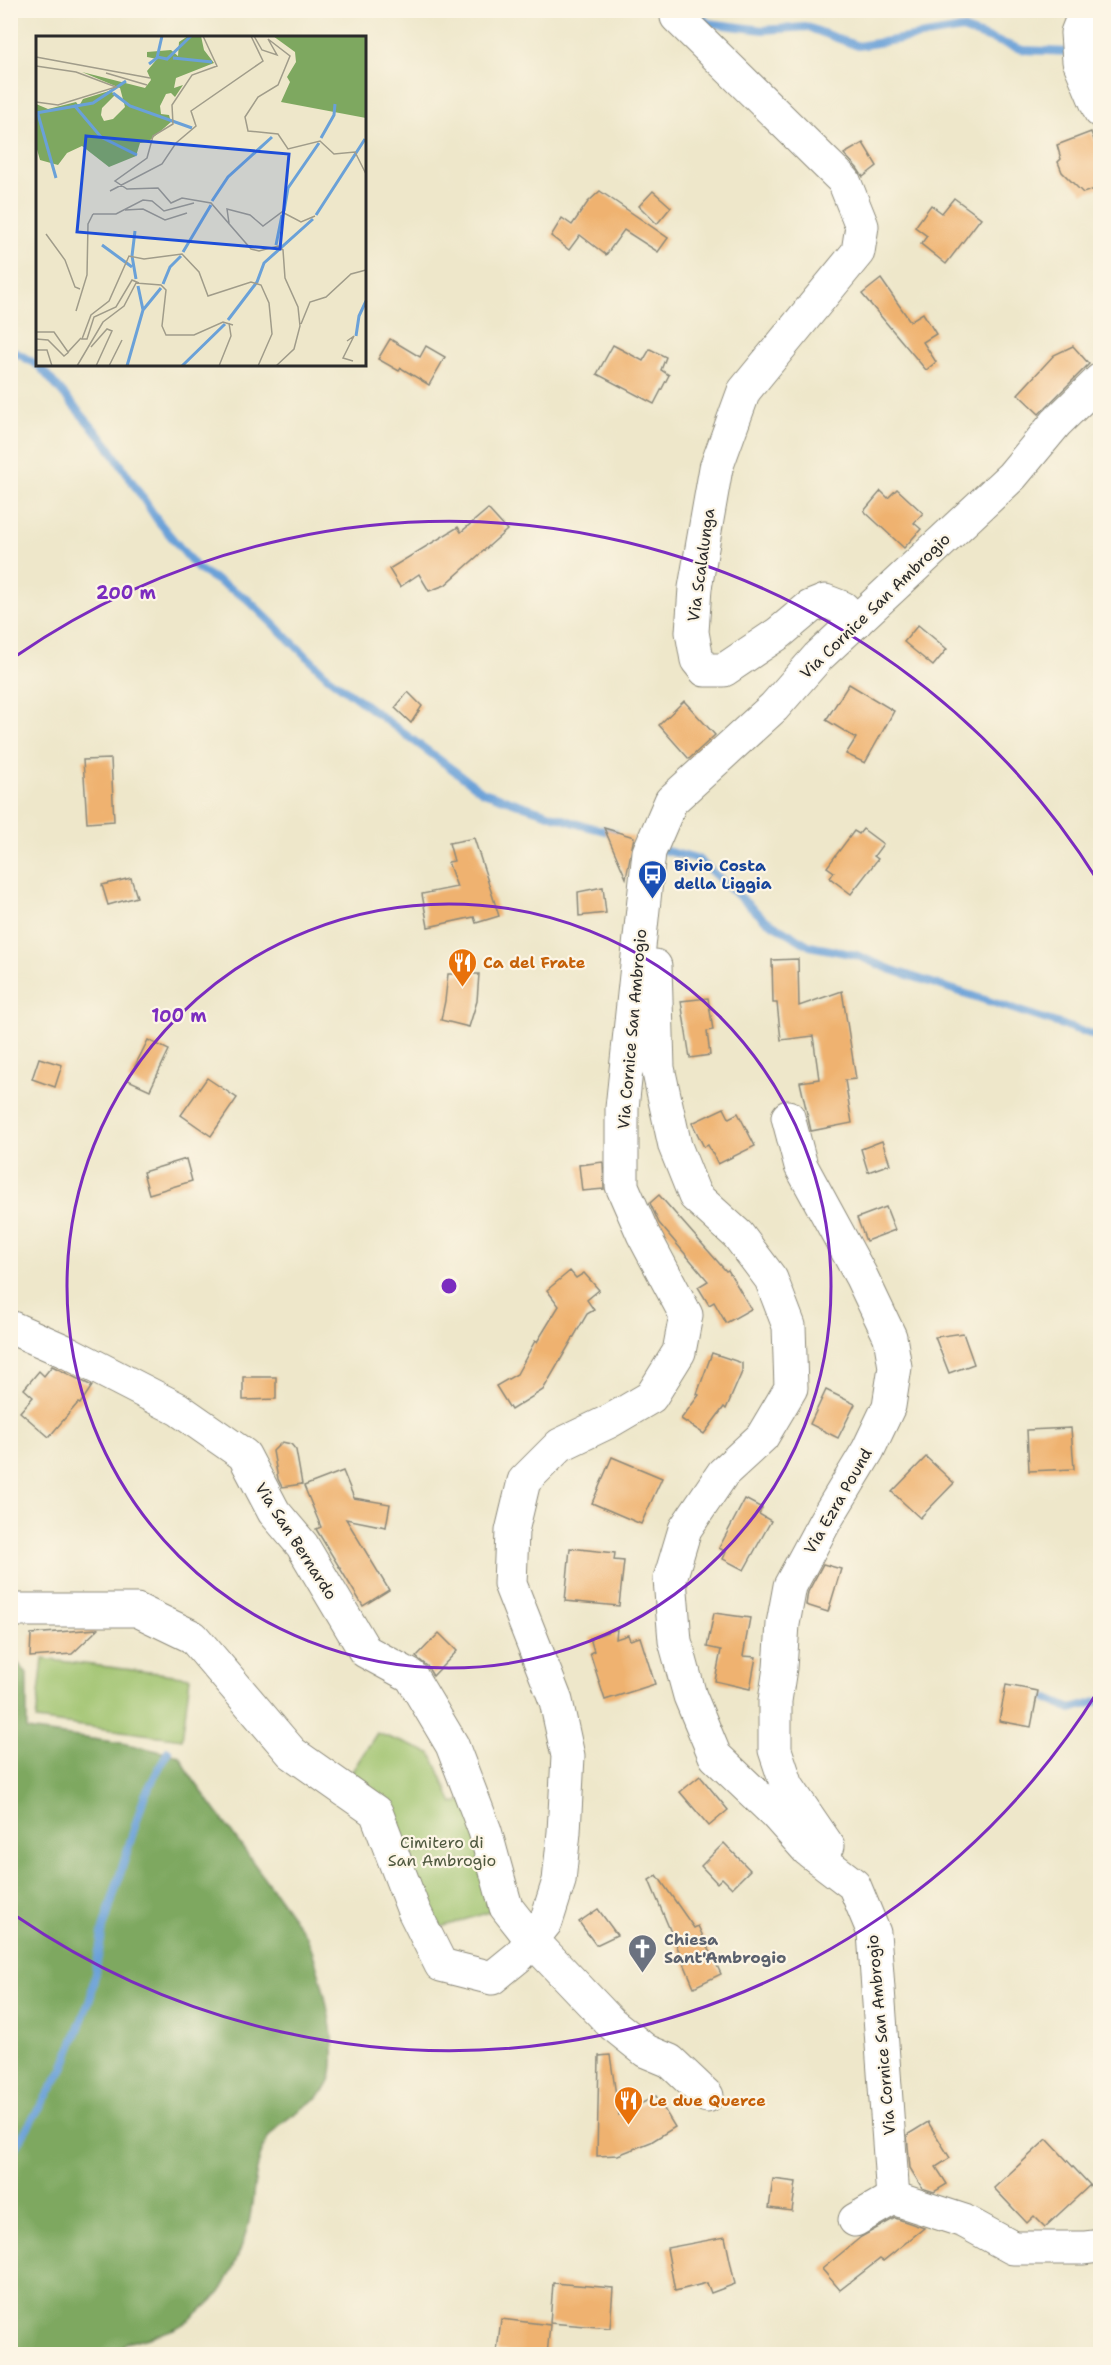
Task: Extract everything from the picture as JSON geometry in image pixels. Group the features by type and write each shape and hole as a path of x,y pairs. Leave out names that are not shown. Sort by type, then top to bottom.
{"street":[{"path":"1086,10 1077,33 1079,61 1101,111"},
{"name":"Via Scalalunga","path":"677,14 844,181 862,226 858,252 744,391 716,468 705,528 692,632 697,660 705,670 724,670 770,639 810,607 825,601 843,608 856,622"},
{"name":"Via Cornice San Ambrogio","path":"10,1610 137,1610 193,1637 292,1753 376,1812 414,1911 441,1965 492,1978 519,1956 546,1922 559,1881 568,1756 556,1701 510,1584 512,1531 524,1481 560,1444 651,1397 680,1352 686,1315 643,1234 622,1186 622,1108 649,852 670,801 774,707 818,657 1012,476 1056,423 1101,380"},
{"name":"Via Cornice San Ambrogio","path":"644,905 656,967 658,1068 675,1146 695,1196 738,1235 771,1278 789,1326 790,1388 762,1437 723,1473 685,1529 670,1579 675,1641 690,1696 715,1756 775,1813 808,1850 854,1885 874,1933 892,2198"},
{"name":"Via Ezra Pound","path":"788,1117 801,1166 861,1276 890,1337 895,1367 889,1406 868,1450 825,1521 790,1586 783,1624 775,1701 775,1750 787,1786 854,1885"},
{"name":"Via San Bernardo","path":"10,1327 69,1353 178,1409 244,1455 274,1512 302,1545 365,1651 411,1676 452,1745 485,1831 506,1908 532,1940"},
{"path":"532,1940 611,2023 646,2051 670,2061 707,2096"},
{"path":"855,2220 892,2198 964,2221 1013,2248 1101,2246"}],"green space":[{"path":"11,1649 13,1657 27,1674 27,1730 122,1743 180,1756 190,1775 307,1937 329,2016 333,2060 331,2078 324,2091 283,2122 264,2146 256,2174 247,2230 226,2283 212,2301 181,2326 124,2344 121,2354 11,2354"},
{"path":"43,1659 190,1677 182,1739 36,1720"},
{"name":"Cimitero di San Ambrogio","path":"377,1733 431,1753 453,1804 472,1796 506,1907 425,1932 376,1812 341,1788"}],"building":[{"path":"1091,132 1101,158 1101,187 1083,193 1062,172 1058,162 1061,159 1057,145"},
{"path":"863,143 877,166 863,177 844,154"},
{"path":"600,191 668,238 658,252 624,230 606,255 580,235 569,250 551,236 562,218 572,225 588,202"},
{"path":"653,191 671,207 657,224 639,206"},
{"path":"954,198 981,218 946,264 921,244 927,236 915,227 931,205 942,213"},
{"path":"881,279 910,321 923,313 936,334 923,342 936,362 926,370 862,294"},
{"path":"390,339 420,357 426,346 445,357 429,385 401,368 399,371 378,359"},
{"path":"613,345 643,361 650,349 666,357 661,370 669,375 654,404 597,374"},
{"path":"1073,346 1089,364 1039,414 1018,394 1054,355"},
{"path":"897,489 923,513 914,523 921,529 904,548 864,511 881,491 888,498"},
{"path":"488,509 507,530 445,585 429,591 419,574 400,587 389,569 458,527 461,532"},
{"path":"918,625 947,649 933,666 904,642"},
{"path":"849,684 894,711 865,763 846,754 856,738 826,720"},
{"path":"408,692 422,706 411,723 395,708"},
{"path":"684,701 715,735 689,759 659,725"},
{"path":"111,759 114,821 87,823 83,760"},
{"path":"604,828 634,837 626,878"},
{"path":"863,829 883,844 874,856 878,859 851,894 830,878 834,872 827,867 854,831 859,834"},
{"path":"474,838 499,916 476,923 474,917 428,927 422,894 457,887 448,862 454,861 449,843"},
{"path":"131,878 137,897 108,905 102,885"},
{"path":"603,887 606,913 579,916 578,892"},
{"path":"798,959 799,1006 842,991 856,1079 845,1080 852,1123 811,1131 800,1082 819,1079 813,1036 781,1040 777,1003 773,1003 772,960"},
{"name":"Ca del Frate","path":"448,974 479,974 477,1001 469,1027 441,1020"},
{"path":"708,998 713,1030 707,1031 710,1055 690,1058 681,1001"},
{"path":"148,1040 169,1050 150,1090 128,1080"},
{"path":"39,1058 62,1065 55,1087 32,1079"},
{"path":"207,1078 237,1098 211,1136 181,1115"},
{"path":"724,1108 729,1118 738,1113 755,1146 718,1164 708,1145 704,1147 692,1123"},
{"path":"882,1141 890,1164 868,1172 861,1149"},
{"path":"186,1159 192,1181 149,1194 143,1172"},
{"path":"603,1162 604,1189 582,1191 579,1165"},
{"path":"659,1195 726,1271 728,1270 751,1309 726,1323 714,1302 709,1305 698,1287 708,1281 659,1223 650,1203"},
{"path":"886,1207 895,1230 866,1241 857,1218"},
{"path":"570,1271 576,1278 584,1273 599,1290 587,1300 594,1310 587,1314 543,1390 511,1410 496,1386 517,1374 535,1341 537,1342 559,1306 547,1290"},
{"path":"963,1333 974,1364 949,1373 935,1337"},
{"path":"712,1353 742,1363 742,1372 726,1409 724,1407 704,1434 681,1419 699,1395 697,1394"},
{"path":"52,1366 92,1386 80,1404 78,1403 49,1437 20,1412 33,1397 24,1389 39,1371 44,1376"},
{"path":"243,1377 276,1377 276,1399 243,1400"},
{"path":"826,1390 855,1404 838,1438 810,1424"},
{"path":"1071,1428 1074,1469 1029,1471 1027,1430"},
{"path":"282,1442 291,1444 296,1450 302,1484 282,1487 278,1479 273,1451"},
{"path":"612,1457 662,1478 641,1524 592,1503"},
{"path":"926,1457 954,1483 920,1518 892,1492"},
{"path":"343,1471 354,1498 390,1504 386,1527 346,1519 389,1590 363,1606 316,1529 321,1527 304,1486"},
{"path":"745,1499 762,1508 759,1514 771,1521 744,1570 723,1559 726,1552 719,1548"},
{"path":"570,1548 615,1553 614,1560 624,1561 619,1606 565,1601"},
{"path":"823,1564 841,1569 828,1612 806,1605 808,1592"},
{"path":"714,1613 750,1618 743,1656 756,1657 750,1689 715,1681 721,1650 707,1647"},
{"path":"98,1629 72,1654 30,1657 31,1634"},
{"path":"617,1629 616,1639 628,1635 630,1640 640,1637 655,1684 605,1700 590,1653 594,1651 590,1638"},
{"path":"439,1633 457,1651 433,1676 427,1666 416,1657"},
{"path":"1006,1685 1038,1691 1031,1727 999,1721"},
{"path":"700,1776 728,1810 709,1826 680,1792"},
{"path":"724,1843 750,1870 732,1888 722,1878 717,1883 701,1866"},
{"path":"657,1875 694,1928 698,1926 721,1974 694,1987 649,1880"},
{"path":"598,1909 617,1935 596,1945 579,1922"},
{"path":"610,2055 619,2115 656,2096 675,2127 651,2142 618,2155 597,2156 599,2056"},
{"path":"928,2122 950,2158 936,2167 947,2184 934,2192 922,2188 910,2168 907,2135"},
{"path":"1047,2139 1090,2185 1045,2227 1034,2216 1027,2223 994,2188"},
{"path":"773,2179 796,2182 792,2211 769,2208"},
{"path":"895,2218 924,2228 883,2261 880,2259 840,2290 822,2269 861,2237"},
{"path":"725,2237 735,2284 711,2293 707,2283 675,2291 667,2248"},
{"path":"553,2283 613,2288 610,2328 550,2323"},
{"path":"501,2319 550,2325 547,2355 497,2351"}],"waterway":[{"path":"693,10 708,23 763,30 807,27 858,46 962,29 1023,50 1070,52"},
{"path":"1085,50 1100,51"},
{"path":"10,349 36,364"},
{"path":"39,366 107,444 158,521 198,569 246,598 328,677 483,792 581,825 614,833"},
{"path":"659,849 698,859 764,919 810,946 856,955 892,970 1100,1037"},
{"path":"1048,1699 1071,1709 1100,1701"},
{"path":"10,2156 63,2069 91,1996 103,1929 144,1797 168,1751"}],"place":[{"name":"Bivio Costa della Liggia","path":"653,900"},
{"name":"Ca del Frate","path":"462,988"},
{"name":"Chiesa Sant'Ambrogio","path":"643,1974"},
{"name":"Le due Querce","path":"628,2126"}]}
